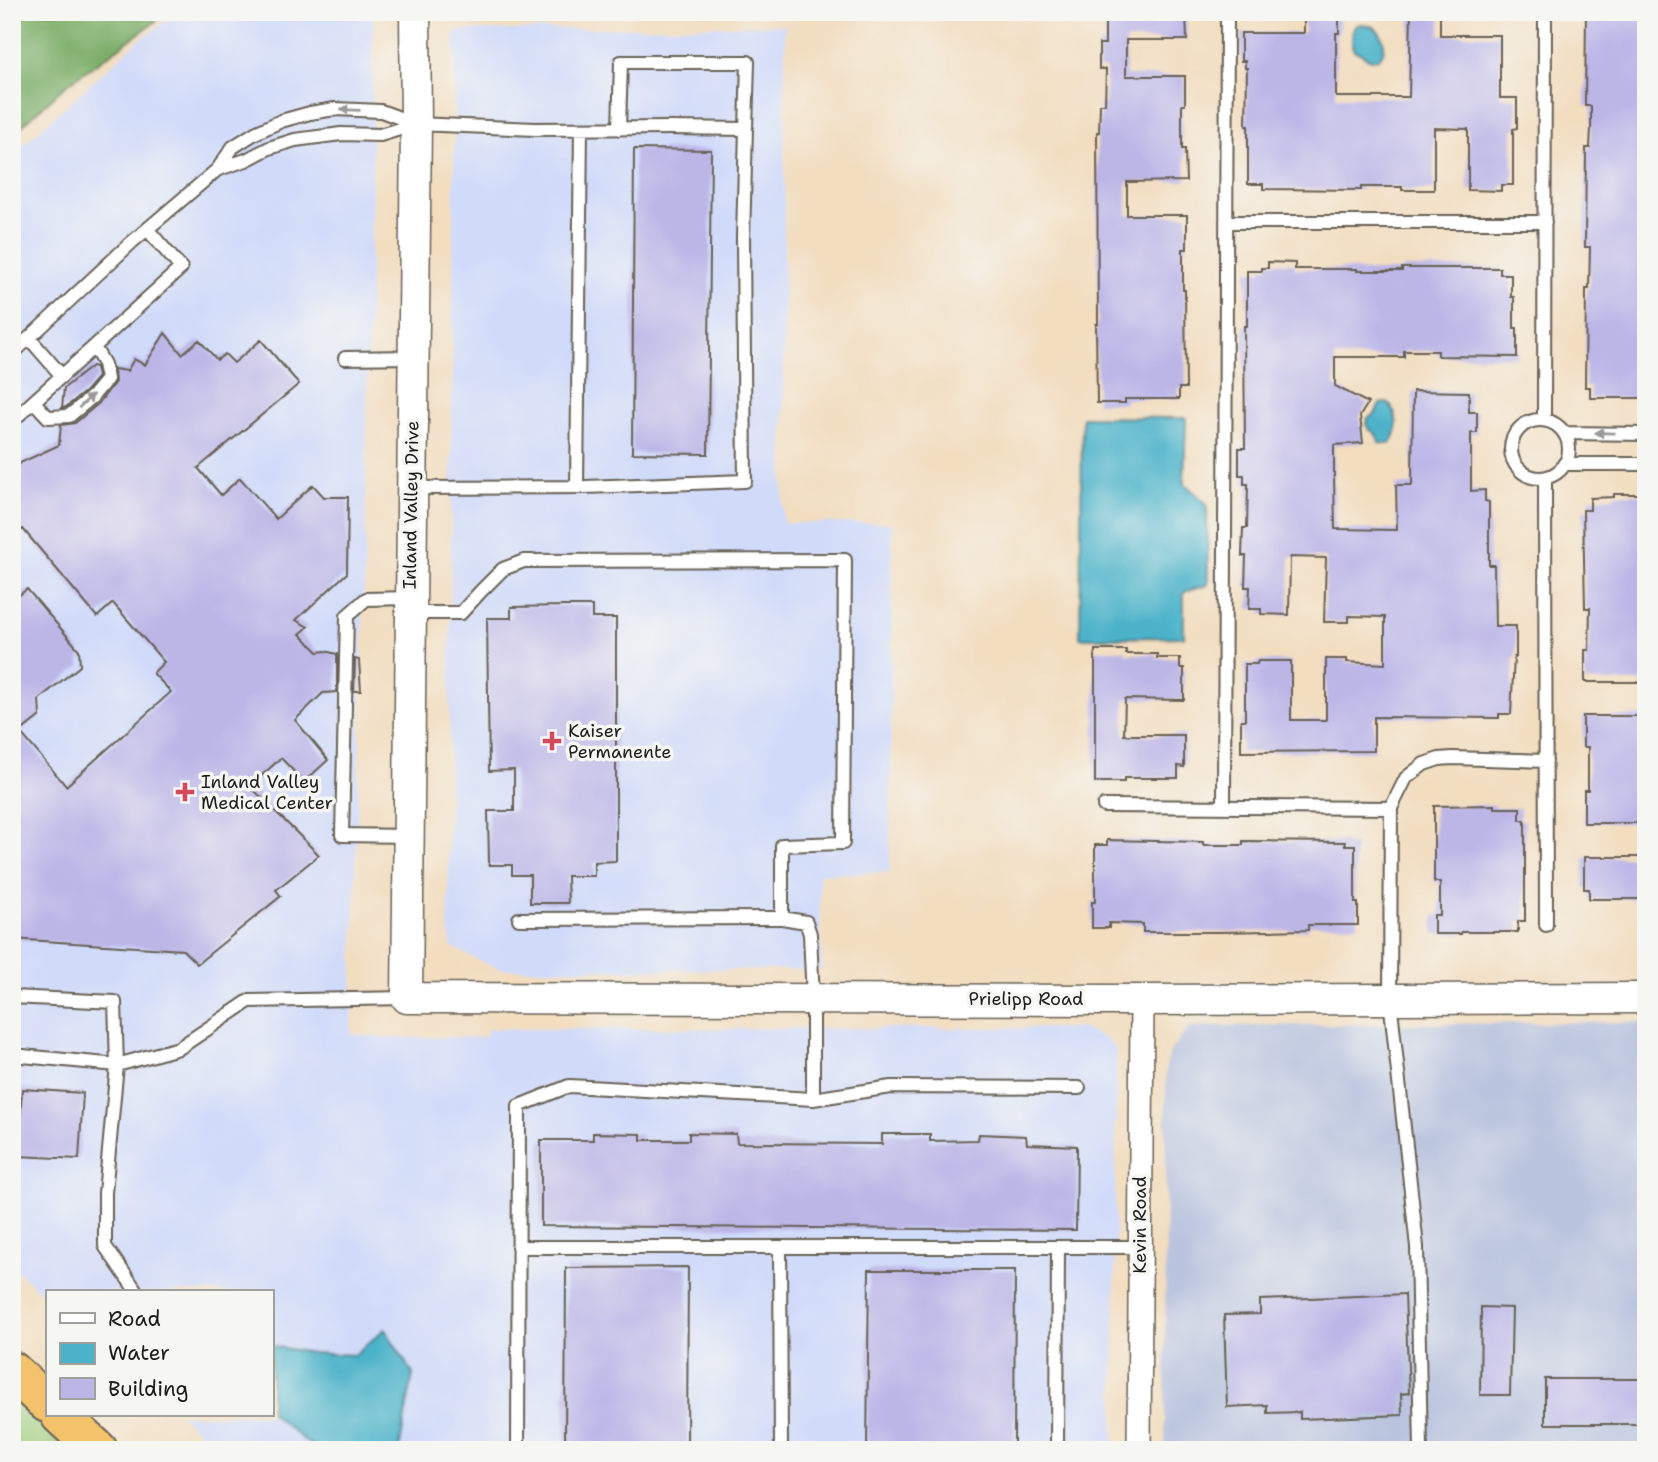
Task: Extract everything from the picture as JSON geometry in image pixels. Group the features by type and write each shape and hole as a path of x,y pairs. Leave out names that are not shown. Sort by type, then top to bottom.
{"highway":[{"path":"12,1371 46,1402"},
{"path":"61,1416 98,1450"}],"street":[{"name":"Inland Valley Drive","path":"407,998 415,12"},
{"name":"Prielipp Road","path":"407,998 1646,998"},
{"name":"Kevin Road","path":"1139,1450 1142,1000"}],"lane":[{"path":"1224,807 1227,12"},
{"path":"1544,420 1545,12"},
{"path":"412,488 577,487 745,481 743,237 748,62 621,62 618,129"},
{"path":"12,354 132,242 218,169 233,147 281,121 335,109 381,111 416,124 535,129 746,129"},
{"path":"218,169 295,140 341,134 380,135 416,124"},
{"path":"577,487 581,129"},
{"path":"1226,222 1545,222"},
{"path":"12,421 181,268 148,230"},
{"path":"29,338 62,376"},
{"path":"34,402 48,417 69,416 92,397 107,379 104,364 94,347"},
{"path":"345,358 413,356"},
{"path":"1544,420 1558,426 1564,433 1569,451 1564,464 1554,474 1535,478 1518,469 1510,452 1511,442 1521,426 1530,421 1544,420"},
{"path":"1564,433 1646,434"},
{"path":"1564,464 1646,464"},
{"path":"1545,478 1546,925"},
{"path":"408,836 342,835 347,616 366,599 461,613 503,569 524,561 845,560 843,843 782,845 782,918"},
{"path":"1421,1450 1417,1247 1390,999 1391,807 1406,778 1424,764 1439,759 1546,761"},
{"path":"1104,806 1391,807"},
{"path":"519,919 782,918 806,922 810,934 814,999 814,1099"},
{"path":"12,997 115,1002 117,1065 105,1193 105,1246 136,1290"},
{"path":"12,1055 117,1065 179,1048 249,1001 407,998"},
{"path":"518,1450 519,1106 569,1086 814,1099 891,1087 1079,1088"},
{"path":"518,1247 1140,1247"},
{"path":"780,1247 781,1450"},
{"path":"1056,1450 1058,1247"}],"shaded area":[{"name":"Inland Valley Medical Center","path":"180,12 373,12 365,550 351,1034 386,1038 486,1037 487,1029 1082,1028 1106,1039 1116,1050 1114,1450 220,1450 181,1416 273,1416 273,1290 46,1290 46,1297 12,1266 12,155 138,41"},
{"path":"785,25 783,523 892,523 890,872 819,874 822,970 501,969 452,947 448,927 455,31"},
{"path":"1646,1022 1646,1450 1165,1450 1166,1066 1171,1050 1189,1028"}],"green space":[{"path":"12,12 169,12 66,85 12,135"},
{"path":"12,1399 68,1450 12,1450"}],"water":[{"path":"1361,24 1372,26 1381,35 1384,47 1380,57 1368,59 1353,49 1354,28"},
{"path":"1385,403 1392,408 1397,424 1390,444 1380,443 1376,434 1366,424 1380,404"},
{"path":"1082,417 1186,418 1184,483 1207,504 1208,585 1184,592 1184,637 1080,638"},
{"path":"385,1329 413,1374 399,1450 316,1450 273,1415 273,1346 312,1353 354,1355"}],"building":[{"path":"1105,12 1186,12 1187,40 1126,40 1126,76 1185,76 1182,149 1185,149 1186,181 1127,182 1127,215 1187,215 1187,249 1183,249 1186,388 1179,388 1179,399 1125,399 1125,403 1097,403 1097,132 1100,104 1105,104 1106,69 1099,69 1099,44 1105,44"},
{"path":"1304,12 1339,12 1339,33 1336,33 1336,97 1409,97 1411,12 1440,12 1440,35 1500,35 1500,98 1517,98 1517,128 1513,129 1513,185 1501,185 1501,191 1468,190 1468,129 1434,128 1434,190 1402,190 1402,187 1361,187 1361,190 1263,189 1263,184 1248,184 1247,68 1245,61 1241,61 1241,33 1304,33"},
{"path":"1586,12 1646,12 1646,398 1590,398 1590,387 1585,387 1586,289 1589,289 1590,247 1585,247 1586,148 1590,148 1591,128 1591,106 1585,106"},
{"path":"634,149 711,150 708,454 632,453"},
{"path":"1268,262 1295,263 1295,269 1402,271 1402,268 1500,268 1500,274 1511,274 1517,357 1438,356 1438,351 1404,351 1404,357 1335,357 1335,386 1368,403 1360,416 1363,443 1334,445 1334,477 1335,529 1397,530 1396,485 1412,485 1413,391 1469,392 1469,412 1477,412 1477,433 1471,433 1471,491 1485,490 1485,501 1489,502 1489,565 1494,565 1495,626 1516,626 1511,714 1499,714 1499,718 1374,717 1374,751 1241,752 1241,720 1245,720 1245,664 1257,664 1258,661 1291,661 1291,720 1326,720 1326,659 1385,664 1385,617 1349,616 1349,622 1324,622 1326,558 1290,557 1289,615 1261,614 1261,609 1249,609 1250,587 1245,587 1246,556 1242,556 1243,528 1247,528 1248,484 1244,484 1244,475 1239,475 1239,448 1245,448 1244,326 1247,326 1247,271 1262,271 1262,268 1268,268"},
{"path":"165,333 182,354 199,340 217,360 225,354 234,363 261,340 299,384 198,468 221,495 240,478 276,519 313,485 324,497 348,497 347,573 296,620 308,627 300,634 318,652 337,654 337,692 323,693 295,720 328,760 304,782 281,758 250,786 319,855 276,890 281,896 197,964 183,950 12,939 12,601 27,589 79,650 80,666 39,699 40,716 20,732 66,786 171,692 153,673 164,662 113,603 97,617 23,529 12,538 12,470 22,462 59,445 61,425 75,423 99,403 115,382 114,369 127,371 134,359 145,365"},
{"path":"92,366 96,367 98,377 86,391 62,408 64,388"},
{"path":"1614,494 1646,494 1646,682 1585,682 1585,650 1589,650 1590,608 1585,608 1583,510 1590,510 1590,498 1614,497"},
{"name":"Kaiser Permanente","path":"592,606 592,618 616,618 616,861 594,862 594,876 567,876 568,903 530,903 530,875 512,875 512,865 489,865 488,811 514,811 514,770 489,771 487,618 511,618 511,607"},
{"path":"1095,650 1126,650 1126,654 1157,654 1157,658 1180,658 1180,668 1184,668 1184,700 1125,699 1124,735 1184,735 1184,767 1178,766 1178,778 1124,778 1124,782 1095,782"},
{"path":"355,659 359,660 361,691 354,691"},
{"path":"1583,716 1646,716 1646,823 1584,823 1584,790 1588,790 1588,747 1583,747"},
{"path":"1495,805 1495,808 1520,808 1520,820 1525,820 1525,921 1518,921 1518,932 1434,934 1434,915 1440,915 1440,882 1434,882 1434,806"},
{"path":"1107,840 1203,842 1203,845 1243,845 1243,841 1345,842 1345,845 1355,845 1355,903 1358,903 1358,925 1308,925 1308,930 1220,932 1143,932 1143,924 1109,923 1109,928 1092,928 1095,845 1107,845"},
{"path":"1584,857 1646,857 1646,899 1589,899 1589,889 1584,889"},
{"path":"22,1089 83,1093 79,1159 18,1156"},
{"path":"593,1133 641,1134 641,1140 689,1140 689,1133 736,1134 737,1143 882,1144 882,1134 930,1134 930,1141 978,1140 979,1134 1026,1136 1027,1144 1077,1146 1076,1230 541,1226 541,1140 593,1140"},
{"path":"688,1267 687,1450 565,1450 566,1268"},
{"path":"869,1270 1015,1270 1014,1450 867,1450"},
{"path":"1405,1294 1409,1393 1401,1394 1402,1415 1300,1419 1300,1412 1267,1413 1267,1405 1227,1407 1224,1315 1260,1314 1260,1300"},
{"path":"1481,1307 1512,1308 1510,1395 1480,1395"},
{"path":"1545,1379 1646,1379 1646,1424 1545,1424"}],"place":[{"name":"Kaiser Permanente","path":"552,741"},
{"name":"Inland Valley Medical Center","path":"185,792"}]}
